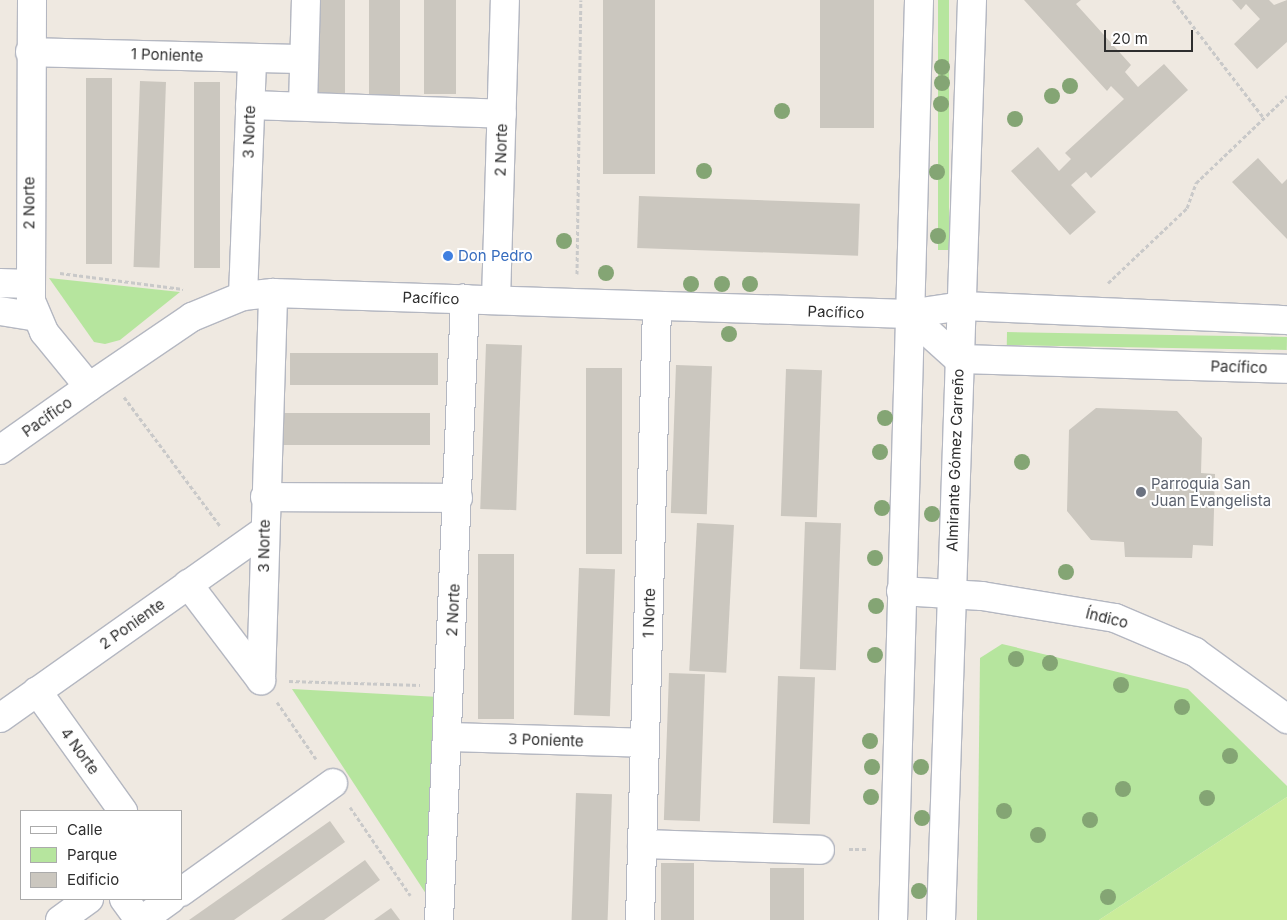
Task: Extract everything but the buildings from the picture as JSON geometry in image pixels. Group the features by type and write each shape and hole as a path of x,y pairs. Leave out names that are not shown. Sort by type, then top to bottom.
{"street":[{"name":"2 Norte","path":"32,0 29,276 36,317 98,381"},
{"path":"303,106 306,0"},
{"name":"2 Norte","path":"496,300 505,0"},
{"path":"894,920 908,314 919,0"},
{"name":"Almirante Gómez Carreño","path":"942,920 958,359 963,306 972,0"},
{"name":"1 Poniente","path":"30,52 304,59"},
{"name":"3 Norte","path":"243,296 252,58"},
{"path":"250,105 502,114"},
{"path":"0,282 29,276"},
{"name":"Pacífico","path":"0,450 192,317 243,296 273,293 908,314 963,306 1075,314 1287,320"},
{"name":"3 Norte","path":"261,680 265,497 273,293"},
{"name":"2 Norte","path":"439,920 465,299"},
{"name":"1 Norte","path":"640,920 657,306"},
{"path":"0,311 36,317"},
{"path":"908,314 958,359"},
{"name":"Pacífico","path":"958,359 1287,369"},
{"path":"265,497 458,498"},
{"name":"2 Poniente","path":"0,718 264,531"},
{"path":"188,584 261,680"},
{"name":"Índico","path":"901,591 952,593 1115,618 1195,652 1287,719"},
{"name":"4 Norte","path":"37,691 122,810"},
{"name":"3 Poniente","path":"447,737 645,743"},
{"path":"182,891 333,783"},
{"path":"642,844 820,850"},
{"path":"60,920 88,900"},
{"path":"125,900 140,920 170,900"}],"path":[{"path":"576,303 582,0"},
{"path":"1173,0 1263,117"},
{"path":"1075,314 1187,208 1196,183 1287,96"},
{"path":"29,276 194,290"},
{"path":"98,381 238,549"},
{"path":"261,680 449,686"},
{"path":"820,850 895,849"}],"green space":[{"path":"938,0 949,0 949,250 938,250"},
{"path":"49,278 180,292 120,340 105,344 94,342"},
{"path":"1007,332 1287,337 1287,350 1007,345"},
{"path":"1002,644 1188,689 1287,786 1287,797 1099,920 977,920 980,658"},
{"path":"292,689 439,697 434,906"},
{"path":"1287,797 1287,920 1099,920"}],"place":[{"name":"Don Pedro","path":"448,256"},
{"name":"Parroquia San Juan Evangelista","path":"1141,492"}]}
